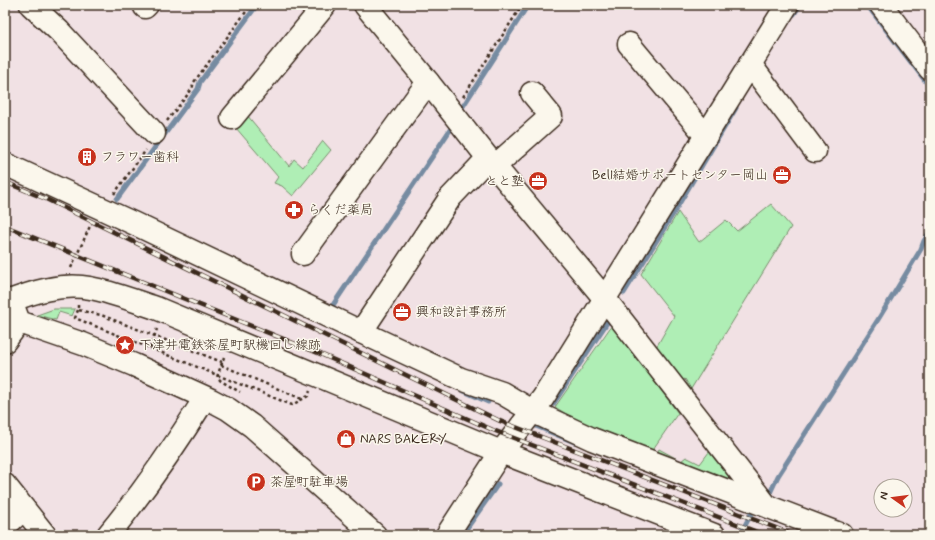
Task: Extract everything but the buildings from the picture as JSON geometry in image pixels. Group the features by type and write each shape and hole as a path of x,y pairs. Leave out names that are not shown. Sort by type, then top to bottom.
{"street":[{"path":"31,5 59,31 155,135"},
{"path":"232,118 325,5"},
{"path":"446,535 501,452 534,412 706,136 755,70 788,5"},
{"path":"881,5 930,69"},
{"path":"368,6 492,162 605,299 766,505"},
{"path":"629,44 706,136"},
{"path":"755,70 815,151"},
{"path":"303,254 428,82"},
{"path":"361,332 450,198 492,162 551,116 532,93"},
{"path":"5,164 98,213 461,379 502,393 534,412 592,439 842,535"},
{"path":"366,532 252,426 228,409 134,365 90,347 19,322 8,301 36,292 74,287 90,288 117,295 156,308 501,452 714,535"},
{"path":"5,341 19,322"},
{"path":"108,535 154,476 205,398"},
{"path":"5,485 45,535"},
{"path":"5,526 24,509"}],"path":[{"path":"70,271 98,213 155,135 192,89 194,82 251,5"},
{"path":"453,113 522,5"},
{"path":"78,305 78,310 74,318 292,405 308,396 311,389"},
{"path":"78,310 100,315 222,362"},
{"path":"150,348 157,329"},
{"path":"221,381 217,377 225,353"},
{"path":"221,365 302,399"}],"green space":[{"path":"247,115 289,166 294,159 303,167 323,141 331,150 293,196 282,186 274,183 278,177 236,128"},
{"path":"771,204 791,227 691,389 685,379 679,385 654,351 674,316 641,274 678,212 699,242 726,220 737,231"},
{"path":"54,309 75,309 72,316 59,312 56,320 37,315"},
{"path":"612,325 678,413 651,452 585,426 555,407"},
{"path":"659,449 681,461 686,457 700,464 709,452 732,480 731,483 656,455"}],"waterway":[{"path":"117,199 198,89 200,82 257,5"},
{"path":"460,111 528,5"},
{"path":"794,14 800,5"},
{"path":"867,5 930,87"},
{"path":"624,293 736,108"},
{"path":"333,305 450,130"},
{"path":"769,495 778,476 879,318 921,249 930,231"},
{"path":"553,404 608,321"},
{"path":"464,391 488,402"},
{"path":"536,426 574,442"},
{"path":"462,535 498,484"},
{"path":"740,535 752,512"}],"railway":[{"path":"5,182 46,199 500,421 794,535"},
{"path":"5,226 318,353 493,430 765,535"}],"place":[{"name":"フラワー歯科","path":"87,157"},
{"name":"Bell結婚サポートセンター岡山","path":"782,175"},
{"name":"とと塾","path":"538,181"},
{"name":"らくだ薬局","path":"294,210"},
{"name":"興和設計事務所","path":"402,312"},
{"name":"下津井電鉄茶屋町駅機回し線跡","path":"125,345"},
{"name":"NARS BAKERY","path":"346,439"},
{"name":"茶屋町駐車場","path":"256,482"}]}
